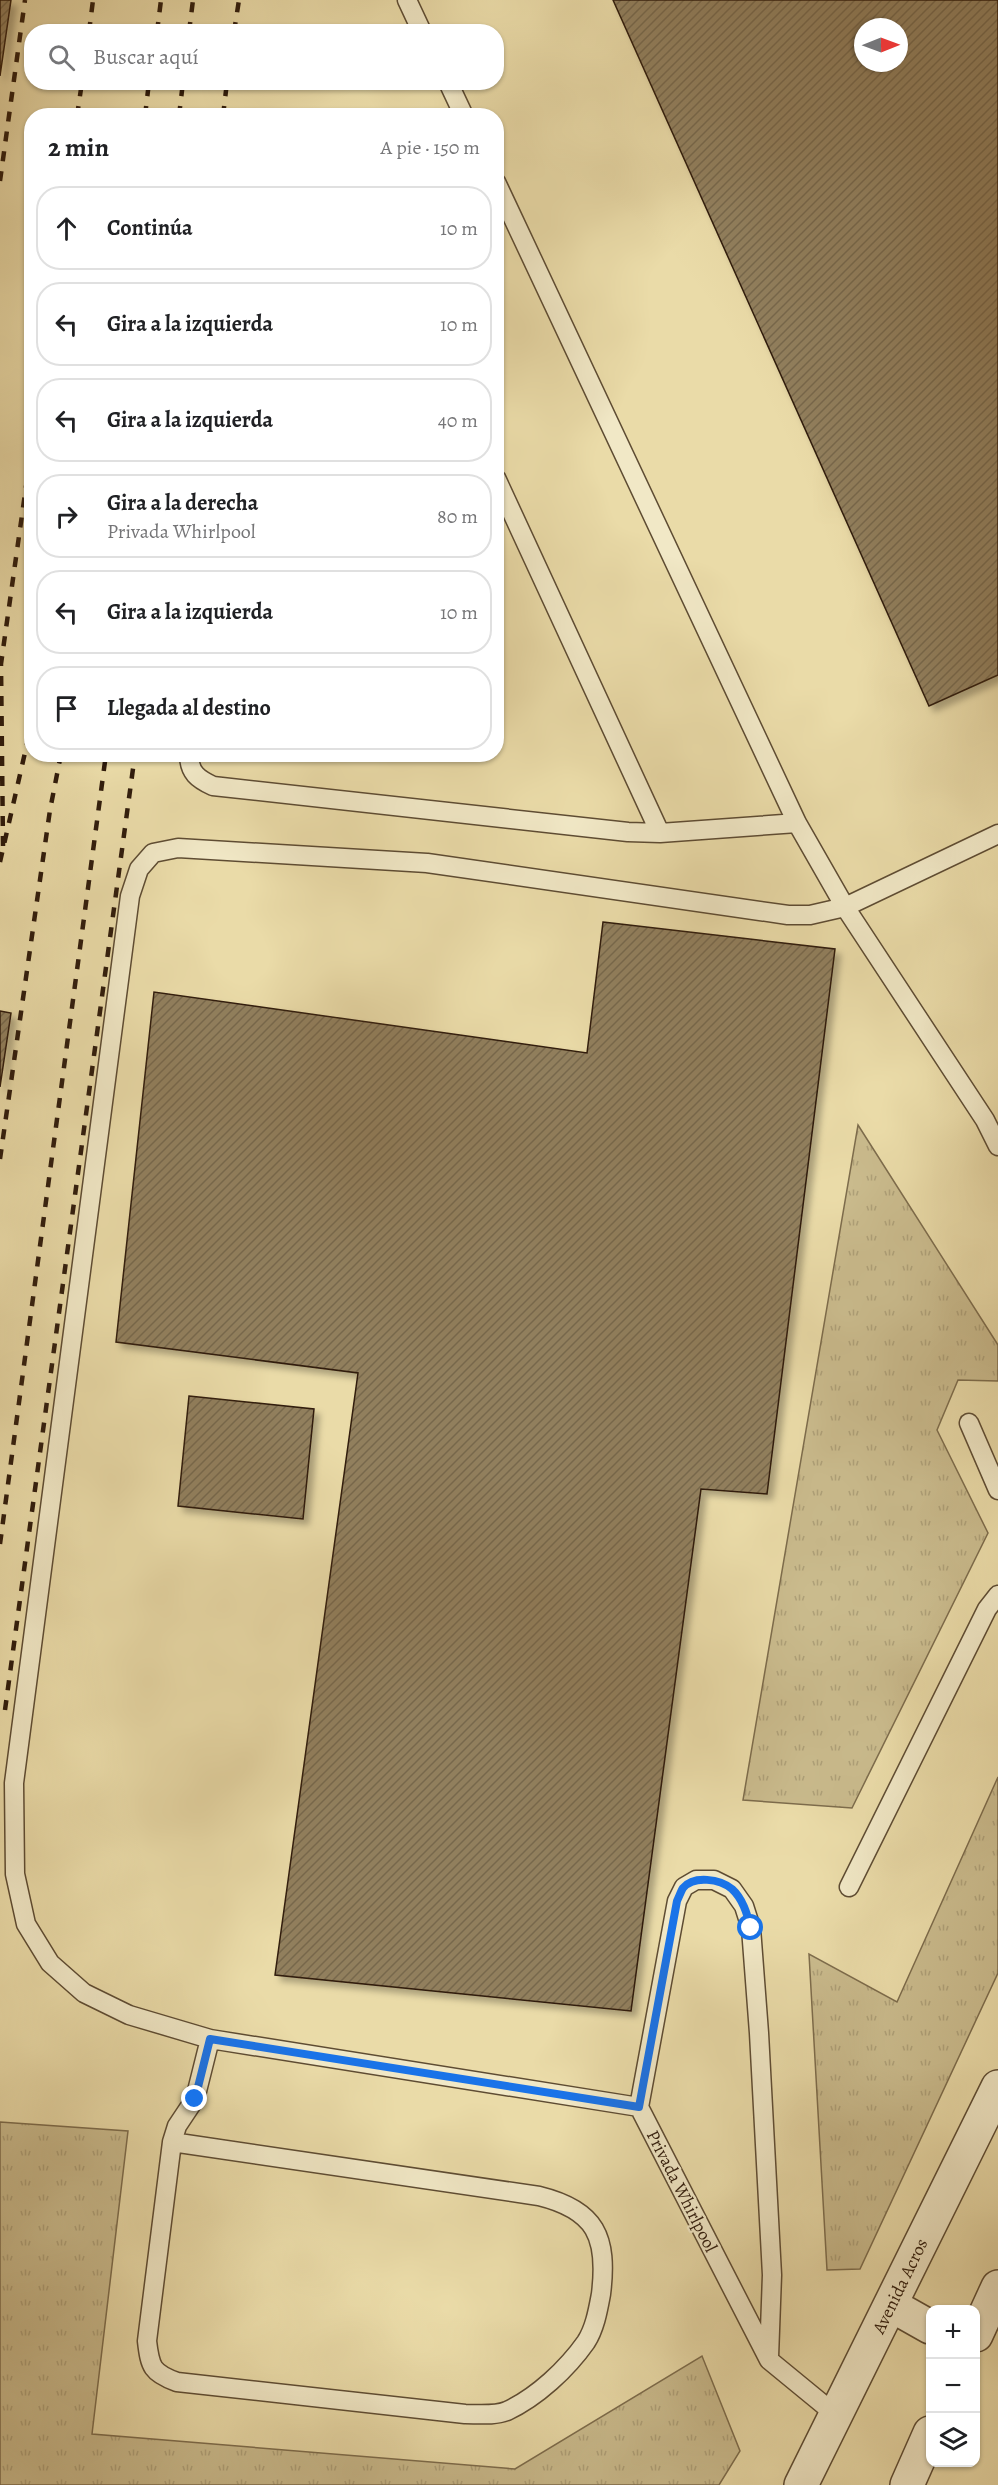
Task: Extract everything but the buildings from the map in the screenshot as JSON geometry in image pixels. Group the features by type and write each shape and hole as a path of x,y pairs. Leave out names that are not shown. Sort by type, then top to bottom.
{"street":[{"name":"Avenida Acros","path":"801,2485 998,2087"},
{"path":"980,2325 998,2287"},
{"path":"891,2305 926,2325"},
{"path":"907,2485 926,2442"}],"lane":[{"path":"407,0 418,24"},
{"path":"452,90 460,108"},
{"path":"504,199 797,822 844,907 992,1117 998,1146"},
{"path":"504,495 660,833"},
{"path":"189,762 196,778 213,786 628,832 660,833 797,822"},
{"path":"769,2360 772,2275 751,1928 744,1906 732,1889 714,1880 696,1880 684,1887 677,1901 639,2107 210,2039 129,2015 84,1993 50,1963 26,1924 15,1874 14,1783 129,908 138,869 153,853 178,848 427,863 788,915 810,915 844,907 998,834"},
{"path":"969,1423 998,1490"},
{"path":"849,1887 987,1609 998,1595"},
{"path":"172,2142 538,2196 564,2202 584,2216 600,2238 604,2266 598,2315 587,2340 567,2366 528,2399 504,2412 454,2413 177,2382 159,2375 150,2362 147,2341 172,2142 177,2126 195,2099 210,2039"},
{"name":"Privada Whirlpool","path":"639,2107 769,2360 836,2415"}],"green space":[{"path":"858,1125 998,1345 998,1381 958,1380 937,1430 988,1533 852,1808 743,1800"},
{"path":"998,1777 998,1973 860,2269 827,2270 809,1954 897,2002"},
{"path":"0,2122 128,2131 92,2434 515,2469 702,2356 740,2451 719,2485 0,2485"}],"railway":[{"path":"0,181 25,0"},
{"path":"90,24 93,0"},
{"path":"158,24 161,0"},
{"path":"190,24 193,0"},
{"path":"235,24 239,0"},
{"path":"78,108 81,90"},
{"path":"146,108 148,90"},
{"path":"180,108 182,90"},
{"path":"224,108 226,90"},
{"path":"3,846 1,664 24,501"},
{"path":"0,862 24,757"},
{"path":"0,1159 50,810 59,762"},
{"path":"0,1544 105,762"},
{"path":"5,1710 134,762"}],"route":[{"path":"195,2099 210,2039 639,2107 677,1901 684,1887 696,1880 714,1880 732,1889 744,1906 751,1928"}]}
